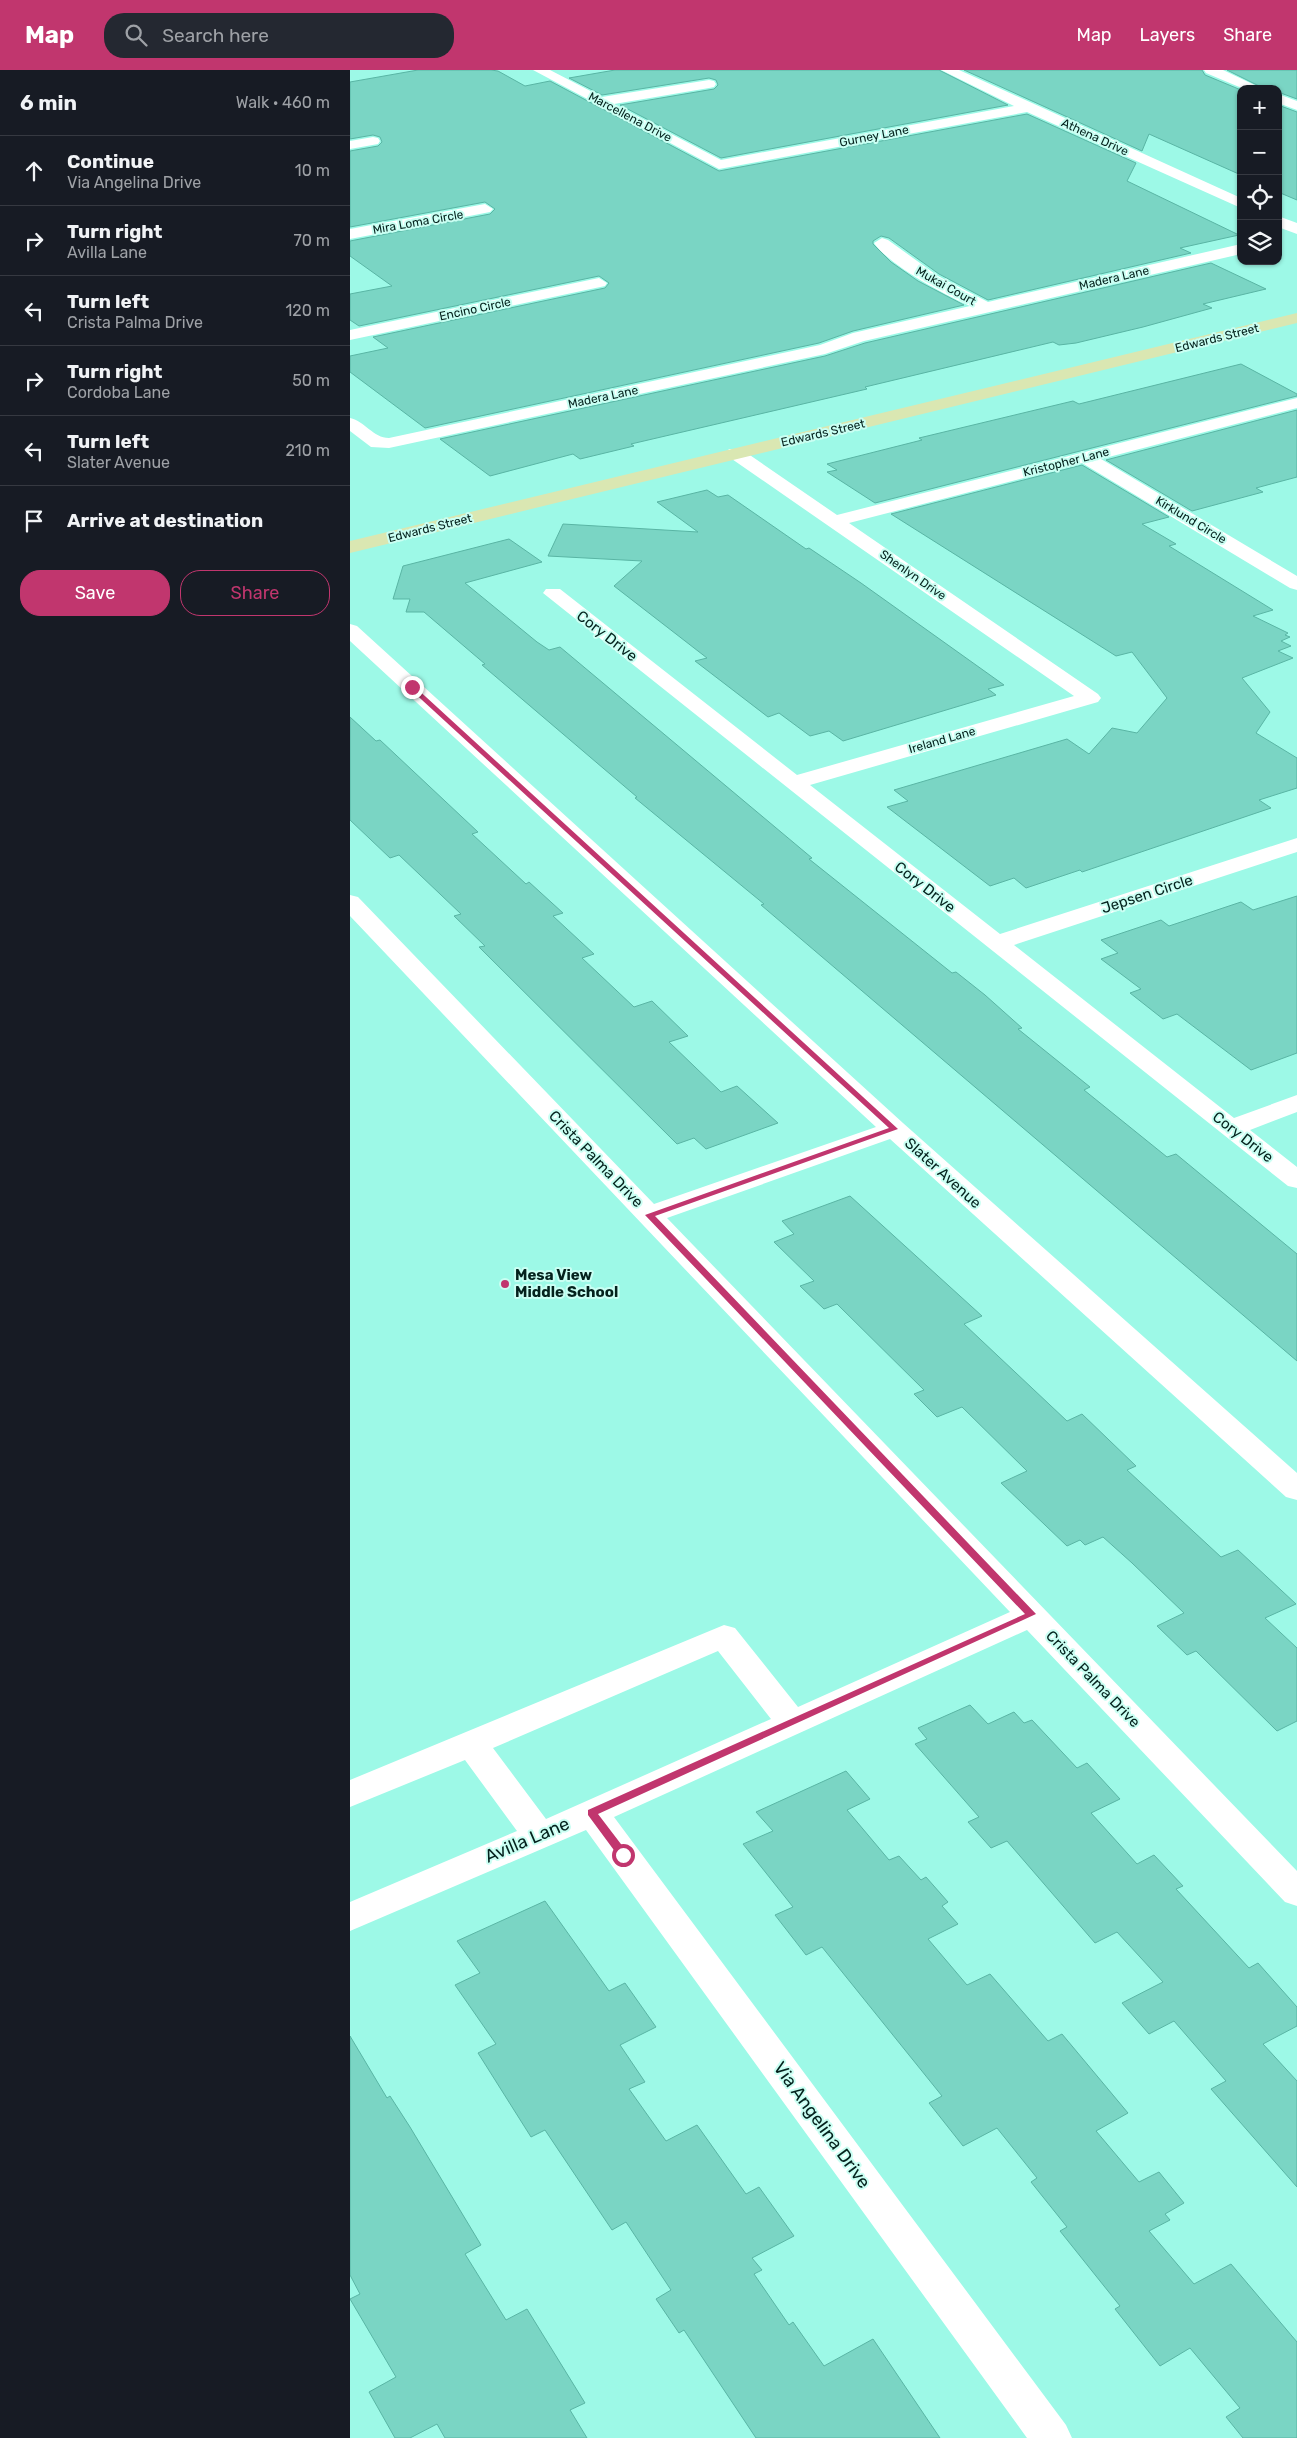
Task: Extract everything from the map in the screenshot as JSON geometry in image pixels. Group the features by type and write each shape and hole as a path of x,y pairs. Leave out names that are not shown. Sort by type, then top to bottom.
{"main road":[{"name":"Edwards Street","path":"350,547 1297,318"}],"street":[{"name":"Marcellena Drive","path":"540,70 719,165"},
{"name":"Athena Drive","path":"948,70 1237,202"},
{"path":"1211,70 1247,85"},
{"path":"600,102 709,84"},
{"path":"1282,98 1297,95"},
{"path":"1282,99 1297,106"},
{"name":"Gurney Lane","path":"719,165 1029,107"},
{"path":"350,145 373,141"},
{"name":"Mira Loma Circle","path":"350,234 485,209"},
{"path":"1282,223 1297,229"},
{"path":"1282,239 1297,236"},
{"name":"Mukai Court","path":"882,243 917,272 960,296 987,308"},
{"name":"Madera Lane","path":"350,423 373,440 382,443 825,349 859,337 1237,250"},
{"name":"Encino Circle","path":"350,335 599,283"},
{"name":"Kristopher Lane","path":"834,521 1297,404"},
{"name":"Shenlyn Drive","path":"735,453 1091,698"},
{"name":"Kirklund Circle","path":"1086,457 1297,584"},
{"name":"Cory Drive","path":"553,593 1297,1180"},
{"name":"Slater Avenue","path":"350,630 894,1129 1285,1463 1297,1490"},
{"name":"Ireland Lane","path":"793,783 1091,698"},
{"name":"Jepsen Circle","path":"996,943 1297,845"},
{"name":"Crista Palma Drive","path":"350,902 1297,1893"},
{"path":"1231,1128 1297,1103"},
{"path":"649,1215 894,1129"},
{"name":"Avilla Lane","path":"350,1917 592,1813 791,1721 1032,1614"},
{"path":"350,1794 724,1636 791,1721"},
{"path":"471,1744 539,1835"},
{"name":"Via Angelina Drive","path":"592,1813 1051,2438"}],"building":[{"path":"418,70 498,71 525,86 550,81 719,171 1027,114 1136,163 1127,181 1237,235 1180,248 1191,253 988,300 939,274 889,238 881,236 873,241 873,244 891,262 918,281 964,305 853,331 819,343 425,428 350,372 350,356 388,348 373,337 605,288 609,283 599,276 359,326 350,320 350,294 392,286 350,256 350,241 490,214 495,209 485,202 350,227 350,151 378,146 382,142 380,137 373,135 350,139 350,82"},
{"path":"615,70 939,70 1008,105 721,158 620,105 714,89 718,85 716,80 709,78 602,95 569,78"},
{"path":"964,70 1202,70 1205,75 1237,88 1237,173 1149,134 1142,151"},
{"path":"1227,70 1297,70 1297,99 1282,93 1282,85 1257,85"},
{"path":"1282,106 1297,112 1297,200 1282,194"},
{"path":"1211,263 1266,289 1203,304 1212,308 1143,327 1076,343 1059,345 1053,342 865,387 867,389 631,444 634,446 580,459 573,454 490,476 440,439 825,356 865,343"},
{"path":"1241,364 1297,394 1297,396 875,503 827,472 837,470 827,464 922,440 919,438 1073,401 1079,404"},
{"path":"1297,410 1297,477 1256,488 1263,492 1192,511 1106,460"},
{"path":"1082,465 1169,517 1142,524 1176,544 1169,546 1273,610 1253,616 1288,633 1285,635 1290,637 1281,641 1291,646 1278,651 1293,658 1242,678 1270,712 1256,733 1297,758 1297,788 1259,800 1271,808 1082,872 1080,870 1026,888 1014,878 990,886 887,807 908,801 894,790 1067,739 1089,754 1112,728 1137,733 1167,698 1132,652 1116,656 891,514"},
{"path":"707,490 718,497 728,495 806,549 809,548 1004,685 988,689 996,695 843,741 829,731 810,736 779,713 768,717 695,661 707,658 614,586 642,561 548,556 563,524 698,532 657,502"},
{"path":"509,539 542,562 465,583 537,642 549,650 560,647 812,858 809,859 952,973 956,972 985,995 1022,1028 1018,1029 1090,1087 1084,1090 1167,1157 1176,1154 1297,1254 1297,1361 761,905 764,904 635,798 637,797 482,665 485,664 424,612 406,612 410,599 393,599 403,566"},
{"path":"350,717 376,741 380,740 478,832 472,834 526,884 529,882 563,913 553,916 594,954 582,958 634,1007 652,1001 688,1036 669,1042 721,1092 737,1086 778,1123 706,1149 694,1138 677,1144 479,947 485,946 454,916 461,914 399,855 390,858 350,820"},
{"path":"1297,896 1297,1053 1251,1070 1177,1014 1163,1019 1130,993 1141,989 1101,959 1118,953 1101,940 1161,920 1169,926 1241,902 1253,910"},
{"path":"850,1196 982,1316 964,1324 1067,1421 1082,1414 1136,1466 1127,1470 1221,1557 1238,1550 1296,1604 1265,1618 1297,1648 1297,1721 1277,1731 1196,1651 1187,1655 1157,1626 1184,1613 1132,1563 1103,1537 1085,1545 1080,1540 1067,1546 1001,1483 1027,1471 962,1407 937,1417 914,1394 924,1390 837,1304 824,1309 800,1286 814,1281 774,1242 794,1234 782,1221"},
{"path":"970,1705 988,1724 1014,1712 1024,1723 1032,1720 1077,1768 1087,1763 1120,1799 1091,1813 1137,1864 1154,1855 1183,1886 1176,1889 1249,1968 1258,1963 1297,2007 1297,2026 1263,2044 1297,2081 1297,2187 1211,2089 1226,2081 1174,2021 1149,2034 1122,2003 1163,1982 1117,1932 1095,1943 1007,1841 991,1848 968,1822 979,1817 915,1744 927,1739 918,1728"},
{"path":"846,1771 870,1799 847,1810 889,1860 899,1856 921,1880 926,1877 948,1902 942,1906 958,1924 928,1939 967,1985 990,1974 1048,2041 1062,2034 1128,2113 1096,2131 1139,2182 1159,2172 1184,2203 1165,2214 1170,2220 1149,2231 1194,2284 1231,2264 1297,2342 1297,2438 1243,2438 1226,2417 1240,2408 1190,2348 1160,2366 1115,2309 1120,2306 1060,2231 1067,2227 1031,2182 1037,2178 997,2128 963,2146 929,2103 942,2096 822,1947 806,1955 775,1915 793,1907 743,1844 773,1831 756,1812"},
{"path":"545,1901 609,1991 625,1983 656,2027 620,2045 645,2082 629,2089 666,2141 697,2125 746,2194 759,2187 794,2236 752,2258 762,2270 754,2274 789,2325 793,2322 824,2366 873,2339 940,2438 756,2438 684,2330 679,2333 656,2299 671,2290 626,2222 612,2230 545,2130 531,2137 478,2053 496,2044 455,1985 480,1973 457,1941"},
{"path":"350,2036 387,2098 390,2096 410,2127 481,2245 465,2254 506,2320 527,2309 585,2403 570,2410 587,2438 445,2438 437,2424 410,2438 395,2438 369,2392 396,2377 350,2299 360,2294 350,2275"}],"place":[{"name":"Mesa View Middle School","path":"505,1284"}],"route":[{"path":"412,687 894,1129 649,1215 1032,1614 791,1721 592,1813 623,1855"}]}
